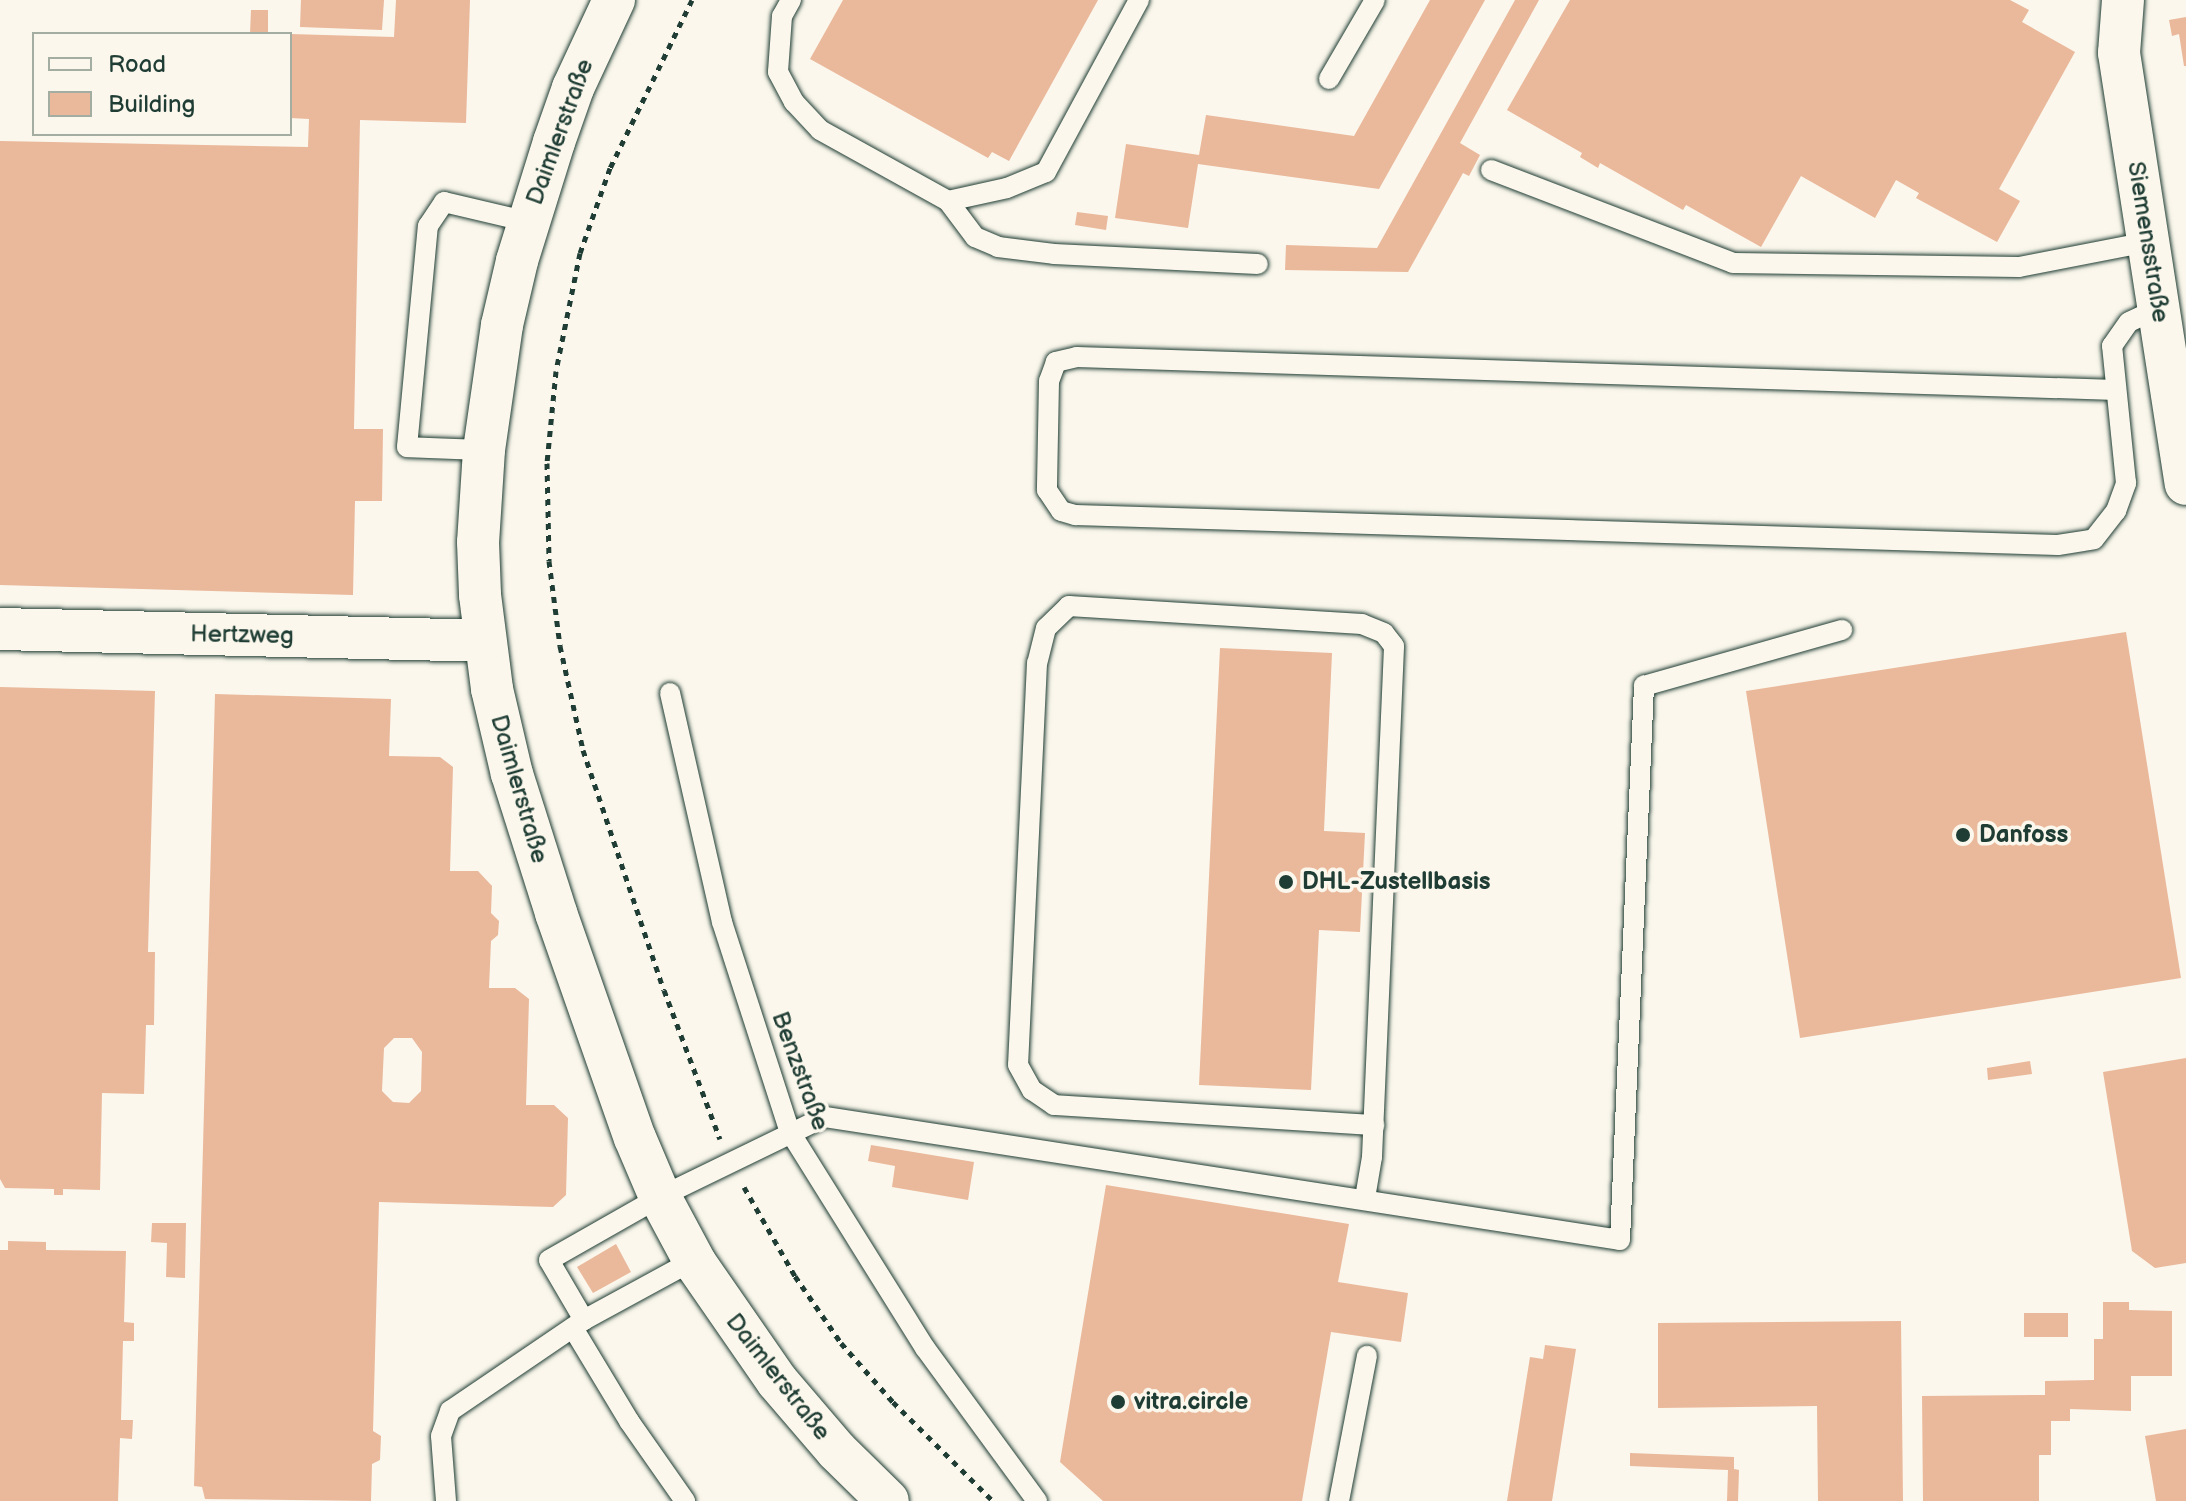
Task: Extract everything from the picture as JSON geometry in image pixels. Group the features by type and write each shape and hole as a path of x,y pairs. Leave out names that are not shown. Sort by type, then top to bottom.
{"street":[{"name":"Daimlerstraße","path":"614,0 573,88 529,222 502,325 484,450 478,542 484,641 492,689 528,830 611,1073 660,1197 694,1260 777,1381 837,1451 888,1501"},
{"name":"Siemensstraße","path":"2123,0 2119,53 2186,484"},
{"name":"Hertzweg","path":"0,629 484,641"}],"lane":[{"path":"791,0 782,16 778,72 794,102 820,130 948,201 975,237 998,247 1054,254 1258,264"},
{"path":"948,201 1007,188 1046,172 1139,0"},
{"path":"1329,79 1375,0"},
{"path":"1491,170 1733,263 1772,266 2019,267 2148,242"},
{"path":"484,450 407,447 428,226 444,202 529,222"},
{"path":"2116,390 1077,357 1056,362 1049,381 1047,490 1061,511 1075,515 2058,545 2094,539 2116,511 2126,483 2112,346 2129,322 2159,308"},
{"path":"1365,1198 1374,1125 1394,646 1384,633 1362,624 1069,606 1046,628 1037,663 1018,1065 1032,1090 1054,1105 1374,1125"},
{"path":"685,1501 629,1421 578,1324 549,1260 660,1197 825,1117 1365,1198 1620,1240 1644,686 1842,630"},
{"name":"Benzstraße","path":"670,693 722,922 790,1132 925,1348 1037,1501"},
{"path":"446,1501 441,1436 450,1411 578,1324 694,1260"},
{"path":"1339,1501 1367,1356"}],"path":[{"path":"692,0 610,168 580,253 556,371 547,463 549,561 560,646 583,750 654,961 720,1141"},
{"path":"739,1176 795,1276 841,1343 893,1402 993,1501"}],"building":[{"path":"301,0 384,0 382,30 300,27"},
{"path":"396,0 470,0 466,123 360,120 354,429 383,429 382,501 355,501 353,595 0,585 0,141 308,147 309,119 292,118 292,34 394,37"},
{"path":"843,0 1098,0 1009,161 992,152 988,158 810,59"},
{"path":"1430,0 1485,0 1379,189 1198,164 1188,228 1115,218 1126,144 1199,155 1206,115 1354,136"},
{"path":"1515,0 1539,0 1460,143 1480,155 1469,176 1463,173 1408,272 1285,270 1286,245 1377,248"},
{"path":"1570,0 2010,0 2029,10 2022,22 2075,52 1999,189 2020,201 1997,242 1916,198 1919,193 1896,180 1875,218 1801,176 1761,247 1686,205 1683,210 1600,163 1598,168 1580,157 1582,153 1507,110"},
{"path":"251,10 268,10 268,32 250,32"},
{"path":"2186,17 2184,66 2179,34 2172,36 2169,20"},
{"path":"1077,212 1108,216 1106,230 1075,225"},
{"name":"Danfoss","path":"2126,632 2181,978 1800,1038 1746,691"},
{"name":"DHL-Zustellbasis","path":"1220,648 1332,653 1324,831 1365,833 1360,932 1319,930 1311,1090 1199,1085"},
{"path":"0,687 155,691 148,952 155,952 154,1025 146,1025 144,1094 102,1093 100,1190 63,1189 63,1195 54,1195 54,1189 5,1188 0,1179"},
{"path":"215,694 391,699 389,756 440,757 453,767 450,871 478,871 492,886 491,913 499,921 498,935 491,941 489,988 515,988 529,999 526,1105 554,1105 568,1118 566,1195 553,1207 379,1202 373,1431 381,1436 380,1460 372,1464 371,1501 205,1499 202,1487 194,1486","holes":["394,1038 412,1038 422,1052 421,1091 409,1103 393,1102 382,1091 384,1048"]},
{"path":"2186,1058 2186,1263 2155,1268 2132,1251 2103,1072"},
{"path":"2030,1061 2032,1074 1988,1080 1987,1068"},
{"path":"871,1145 974,1162 968,1200 892,1187 895,1166 868,1161"},
{"path":"1106,1185 1349,1224 1338,1282 1408,1293 1401,1342 1331,1332 1302,1501 1103,1501 1060,1462"},
{"path":"152,1223 186,1223 185,1278 166,1277 167,1243 151,1242"},
{"path":"8,1241 46,1242 46,1250 126,1251 124,1322 134,1323 134,1341 123,1341 121,1420 133,1420 132,1439 120,1438 118,1501 0,1501 0,1250 8,1250"},
{"path":"616,1244 631,1272 593,1293 577,1267"},
{"path":"2103,1302 2129,1302 2129,1310 2172,1311 2172,1376 2131,1376 2131,1411 2070,1409 2070,1421 2051,1421 2051,1455 2039,1455 2039,1501 1923,1501 1922,1396 2045,1395 2045,1381 2094,1380 2094,1339 2103,1339"},
{"path":"2024,1313 2068,1313 2068,1337 2024,1337"},
{"path":"1901,1321 1903,1501 1818,1501 1817,1406 1658,1408 1658,1323"},
{"path":"1545,1345 1576,1349 1552,1501 1507,1501 1530,1357 1543,1359"},
{"path":"2186,1429 2186,1501 2156,1501 2145,1436"},
{"path":"1630,1453 1734,1457 1734,1469 1739,1470 1738,1501 1727,1501 1728,1470 1630,1466"}],"place":[{"name":"Danfoss","path":"1963,835"},
{"name":"DHL-Zustellbasis","path":"1286,882"},
{"name":"vitra.circle","path":"1118,1402"}]}
